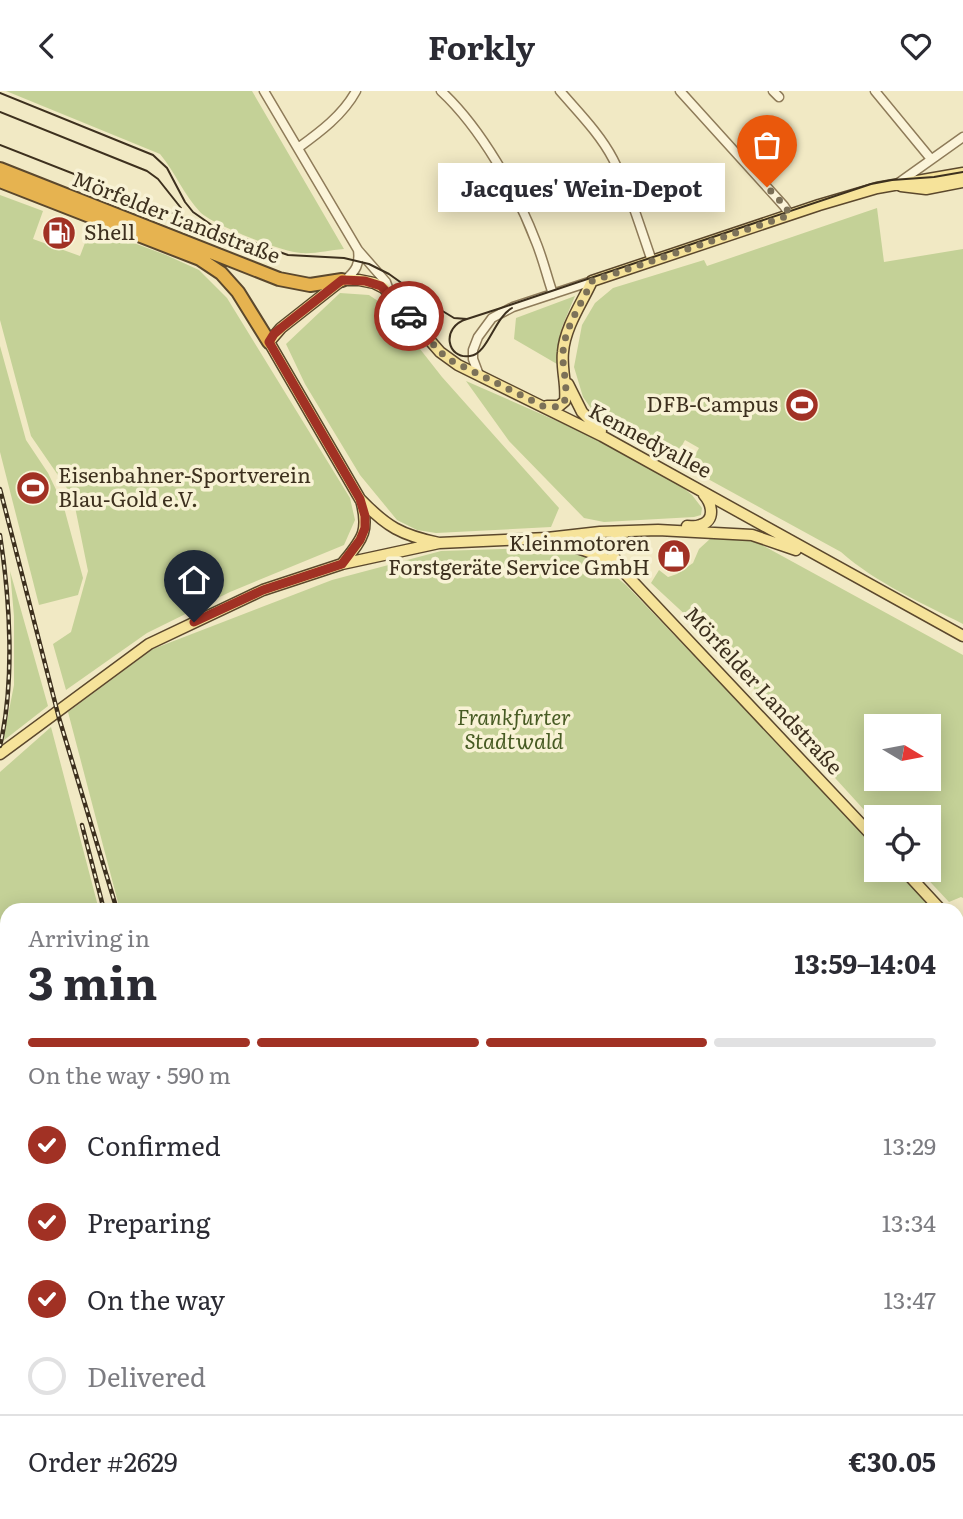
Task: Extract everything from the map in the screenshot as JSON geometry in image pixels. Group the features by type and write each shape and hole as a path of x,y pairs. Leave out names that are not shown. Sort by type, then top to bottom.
{"highway":[{"name":"Mörfelder Landstraße","path":"0,169 279,278 310,285 343,280"},
{"name":"Mörfelder Landstraße","path":"0,181 200,260 221,273 239,292 269,342"}],"main road":[{"path":"543,406 558,407 564,403 566,387 563,353 566,336 592,281 880,187 963,173"},
{"path":"894,185 921,189 963,182"},
{"path":"342,564 360,540 365,528 360,499 269,342 281,328 343,280"},
{"name":"Kennedyallee","path":"343,280 359,280 381,286 443,354 458,365 543,406 699,489 963,636"},
{"path":"565,378 582,412 601,431 617,441 620,447"},
{"path":"650,531 701,525 709,520 712,507 699,489"},
{"path":"360,499 393,529 413,538 439,543"},
{"path":"620,568 612,546 618,537 629,531"},
{"path":"0,754 149,644 263,590 342,564 439,543 629,531 752,535 820,558"},
{"name":"Mörfelder Landstraße","path":"547,538 601,556 620,568 864,827"},
{"path":"915,882 935,903"}],"street":[{"path":"264,91 358,250 386,282 391,295"},
{"path":"298,148 332,122 352,100 356,91"},
{"path":"441,91 466,118 510,187 526,216 553,294"},
{"path":"560,91 613,158 638,216 652,261"},
{"path":"680,91 785,206 790,215"},
{"path":"875,91 931,159"},
{"path":"894,185 963,137"},
{"path":"343,280 354,272 358,265 358,250"},
{"path":"479,375 473,350 490,319 505,310 592,281"}],"green space":[{"path":"6,91 252,91 344,249 301,253 264,243 233,230 200,212 160,154"},
{"path":"0,195 43,211 33,239 80,256 91,227 199,270 227,298 350,498 355,520 344,545 230,592 147,633 66,690 53,644 71,632 88,571 73,497 31,436 0,320"},
{"name":"DFB-Campus","path":"877,208 884,262 963,249 963,624 900,592 841,552 688,468 699,448 685,440 673,462 600,421 583,397 574,367 582,325 595,303 613,288 704,260 707,266"},
{"path":"340,293 369,295 387,307 442,377 559,508 551,527 436,533 417,530 397,520 360,475 305,384 286,344"},
{"path":"575,296 562,327 557,364 514,339 516,318"},
{"name":"Eisenbahner-Sportverein Blau-Gold e.V.","path":"0,346 26,440 48,473 63,504 83,578 78,595 39,605 0,452"},
{"path":"466,381 582,432 681,486 702,508 701,515 604,522 584,518 509,441"},
{"path":"711,538 751,539 963,655 963,898 949,902 930,882 941,882 941,805 864,805 864,810 691,620 651,583 659,570 668,577 693,563 699,549"},
{"name":"Frankfurter Stadtwald","path":"558,547 594,559 626,585 864,833 864,882 909,882 928,903 118,903 68,712 153,649 332,580 441,551"},
{"path":"10,571 48,706 3,741 14,685 14,616"},
{"path":"51,727 97,903 0,903 0,772"}],"tram line":[{"path":"0,93 153,155 167,168 193,212 213,226 288,255 344,258 369,264 389,274 454,318 467,319 871,184 963,172"},
{"path":"0,112 147,171 158,179 181,208"},
{"path":"0,145 171,212 201,227"},
{"path":"467,319 458,323 450,335 452,348 462,356 476,354 482,349 500,319 512,308"}],"railway":[{"path":"0,489 59,718 115,903"},
{"path":"0,535 9,641 8,695 0,746"},
{"path":"82,825 102,903"}],"way so far":[{"path":"409,316 440,352 452,361 543,406 560,406 566,398 563,353 566,336 592,281 790,215 767,187"}],"place":[{"name":"Jacques' Wein-Depot","path":"767,187"},
{"name":"Shell","path":"59,233"},
{"name":"DFB-Campus","path":"802,405"},
{"name":"Eisenbahner-Sportverein Blau-Gold e.V.","path":"33,488"},
{"name":"Kleinmotoren Forstgeräte Service GmbH","path":"674,556"}],"route":[{"path":"194,622 263,590 342,564 360,540 365,528 360,499 269,342 274,334 342,280 365,281 381,286 409,316"}]}
